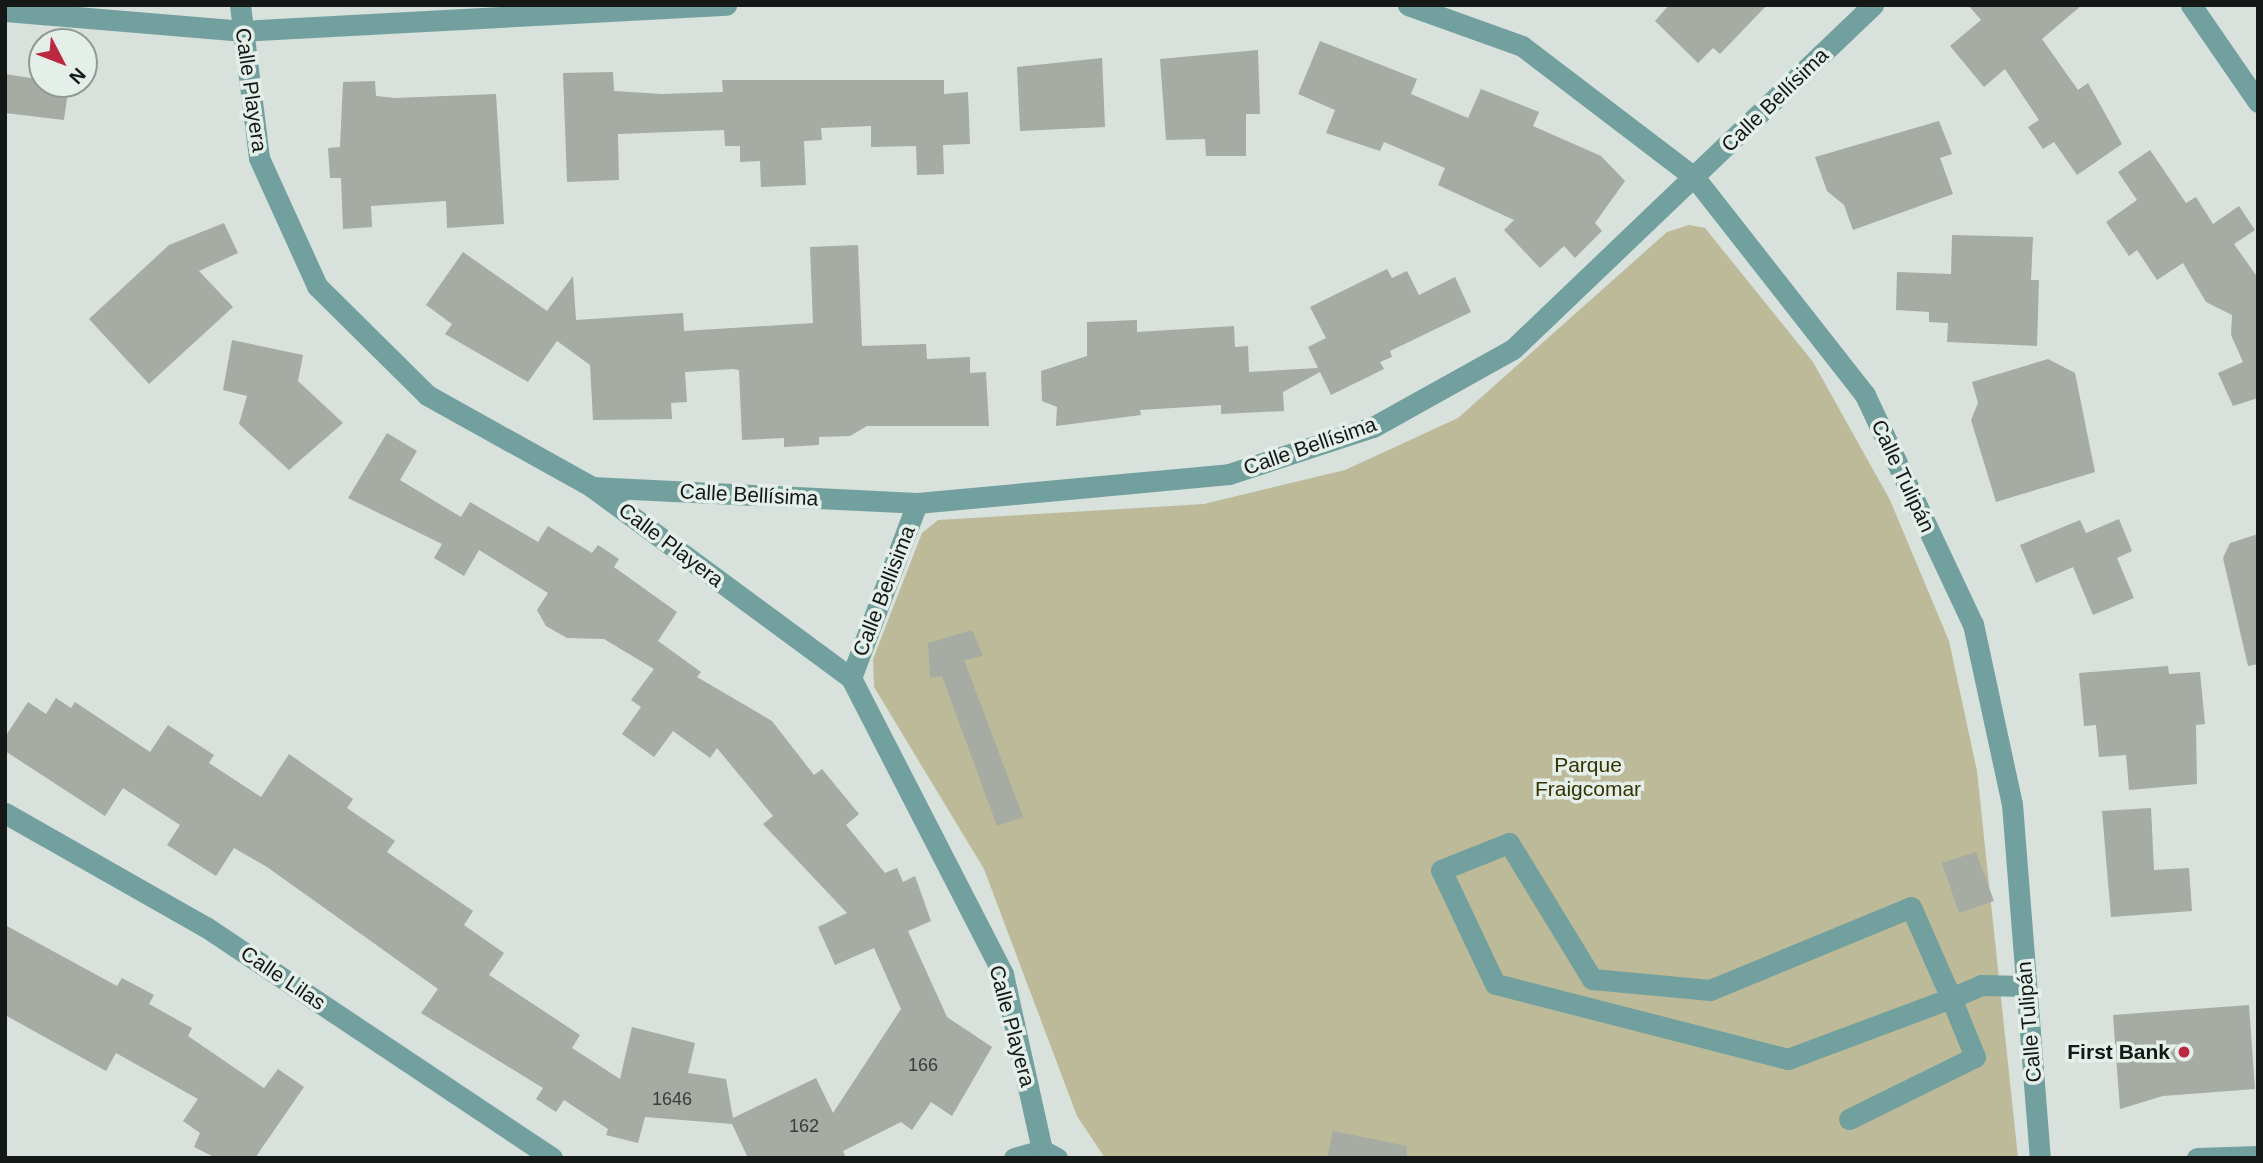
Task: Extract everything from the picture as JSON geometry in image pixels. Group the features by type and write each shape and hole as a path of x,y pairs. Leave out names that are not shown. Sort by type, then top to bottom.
{"street":[{"name":"Calle Playera","path":"240,5 241,31 259,158 317,286 427,395 593,487 851,678 1003,974 1050,1154"},
{"path":"5,12 241,31 726,5"},
{"name":"Calle Tulipán","path":"1408,5 1522,46 1695,178 1865,395 1973,624 2012,804 2040,1158"},
{"name":"Calle Bellísima","path":"593,487 918,503 1229,474 1373,427 1513,349 1695,178 1873,5"},
{"path":"2191,5 2258,102"},
{"name":"Calle Bellisima","path":"851,678 918,503"},
{"name":"Calle Lilas","path":"5,813 206,927 552,1158"},
{"path":"1849,1119 1975,1056 1951,998 1911,907 1710,990 1592,979 1509,843 1441,870 1495,984 1788,1059 1951,998 1981,985 2026,986"},
{"path":"1014,1158 1050,1154"},
{"path":"2197,1158 2258,1156"}],"green space":[{"name":"Parque Fraigcomar","path":"1689,225 1705,228 1813,362 1890,500 1949,641 1977,771 2018,1158 1105,1158 1077,1116 984,869 874,687 873,659 922,533 938,520 1204,504 1345,470 1458,418 1667,232"}],"building":[{"path":"1669,5 1767,5 1720,54 1713,48 1698,63 1655,21"},
{"path":"1968,5 2082,5 2042,39 2078,90 2088,83 2122,144 2077,175 2054,142 2043,149 2028,127 2039,120 2005,69 1984,87 1950,46 1981,20"},
{"path":"1320,41 1417,79 1411,94 1468,118 1481,89 1539,112 1533,126 1601,156 1625,181 1595,223 1602,231 1575,258 1564,246 1540,268 1504,230 1514,220 1438,185 1445,168 1384,142 1380,151 1326,133 1335,110 1298,94"},
{"path":"1258,50 1260,114 1246,114 1246,156 1206,156 1205,139 1166,140 1160,59"},
{"path":"1102,58 1105,127 1020,131 1017,67"},
{"path":"613,72 614,91 662,94 723,92 722,80 944,80 944,94 968,92 970,144 943,145 944,174 917,175 916,146 871,147 871,126 821,128 822,140 804,141 806,185 761,187 760,161 740,162 740,146 725,146 724,130 618,134 619,180 567,182 563,73"},
{"path":"5,74 28,78 28,98 67,98 64,120 5,113"},
{"path":"375,81 376,96 395,98 496,94 504,224 447,228 446,201 371,206 372,227 343,229 341,178 330,178 328,148 340,147 343,82"},
{"path":"1939,121 1952,154 1940,158 1953,194 1853,230 1844,205 1827,191 1815,157"},
{"path":"2150,150 2186,203 2196,197 2213,224 2239,206 2255,230 2234,244 2258,278 2258,398 2233,406 2218,373 2243,362 2231,335 2232,315 2206,302 2183,263 2157,280 2137,250 2129,256 2106,222 2137,200 2118,172"},
{"path":"224,223 238,253 199,271 233,307 149,384 89,319 169,245"},
{"path":"1952,235 2033,237 2031,280 2039,280 2037,346 1947,342 1948,323 1929,322 1929,312 1896,310 1897,272 1951,274"},
{"path":"858,245 862,346 926,344 927,359 970,357 970,373 986,372 989,426 867,426 850,436 819,437 819,445 784,447 784,438 742,440 739,370 733,369 685,372 687,402 671,403 672,419 593,420 590,365 557,341 528,382 445,334 452,324 426,305 463,252 547,311 573,276 576,320 683,313 684,331 813,323 810,247"},
{"path":"1387,269 1392,278 1407,271 1419,295 1455,277 1471,312 1390,351 1392,357 1380,362 1384,369 1331,395 1320,372 1283,392 1284,411 1221,414 1221,405 1140,410 1141,415 1056,426 1057,407 1042,401 1041,371 1087,356 1087,322 1137,320 1137,332 1234,326 1235,347 1248,346 1249,372 1318,368 1308,347 1326,338 1310,307"},
{"path":"232,340 303,355 298,381 343,423 289,470 239,424 247,396 223,390"},
{"path":"2048,359 2075,373 2095,472 1996,502 1971,420 1978,403 1972,382"},
{"path":"387,433 417,451 400,480 461,517 470,502 538,542 548,526 592,553 598,545 619,559 614,567 677,612 658,641 701,672 697,677 772,721 814,775 822,769 859,814 846,825 885,873 897,868 903,882 915,876 931,921 908,931 947,1017 992,1047 952,1116 931,1102 912,1130 901,1122 843,1151 846,1158 748,1158 732,1124 645,1117 638,1143 606,1135 608,1129 564,1100 556,1112 536,1099 543,1088 421,1013 438,989 267,867 234,848 216,876 167,845 180,825 123,788 105,816 5,751 5,737 28,702 46,714 56,698 71,708 75,702 150,752 168,725 214,755 209,763 261,797 289,754 353,799 347,808 395,841 387,852 473,911 464,925 504,953 489,975 580,1035 572,1048 620,1079 632,1027 695,1043 688,1073 726,1079 733,1118 816,1078 833,1113 901,1009 874,948 835,965 818,927 847,913 763,824 773,816 717,748 710,758 673,731 654,757 622,734 641,707 631,700 654,669 604,639 567,638 546,626 537,610 548,593 479,550 464,576 434,558 442,544 348,498"},
{"path":"2119,519 2132,551 2117,558 2134,598 2093,615 2073,567 2036,583 2020,545 2080,520 2086,533"},
{"path":"2258,534 2258,664 2248,666 2223,558 2230,543"},
{"path":"972,630 983,656 964,660 1023,817 997,826 942,676 930,678 928,643"},
{"path":"2168,666 2169,674 2200,672 2205,724 2196,725 2197,784 2129,790 2126,755 2099,757 2096,725 2084,726 2079,673"},
{"path":"2151,808 2154,870 2189,868 2192,911 2111,917 2102,811"},
{"path":"1976,852 1994,901 1959,913 1942,863"},
{"path":"5,925 117,986 122,978 154,995 149,1004 192,1028 188,1036 264,1088 278,1069 304,1087 255,1158 216,1158 194,1147 200,1133 183,1121 198,1099 116,1053 106,1071 5,1015"},
{"name":"First Bank","path":"2249,1005 2255,1089 2163,1096 2120,1109 2113,1015"},
{"path":"1333,1131 1407,1146 1406,1158 1327,1158"}],"place":[{"name":"First Bank","path":"2184,1052"}]}
